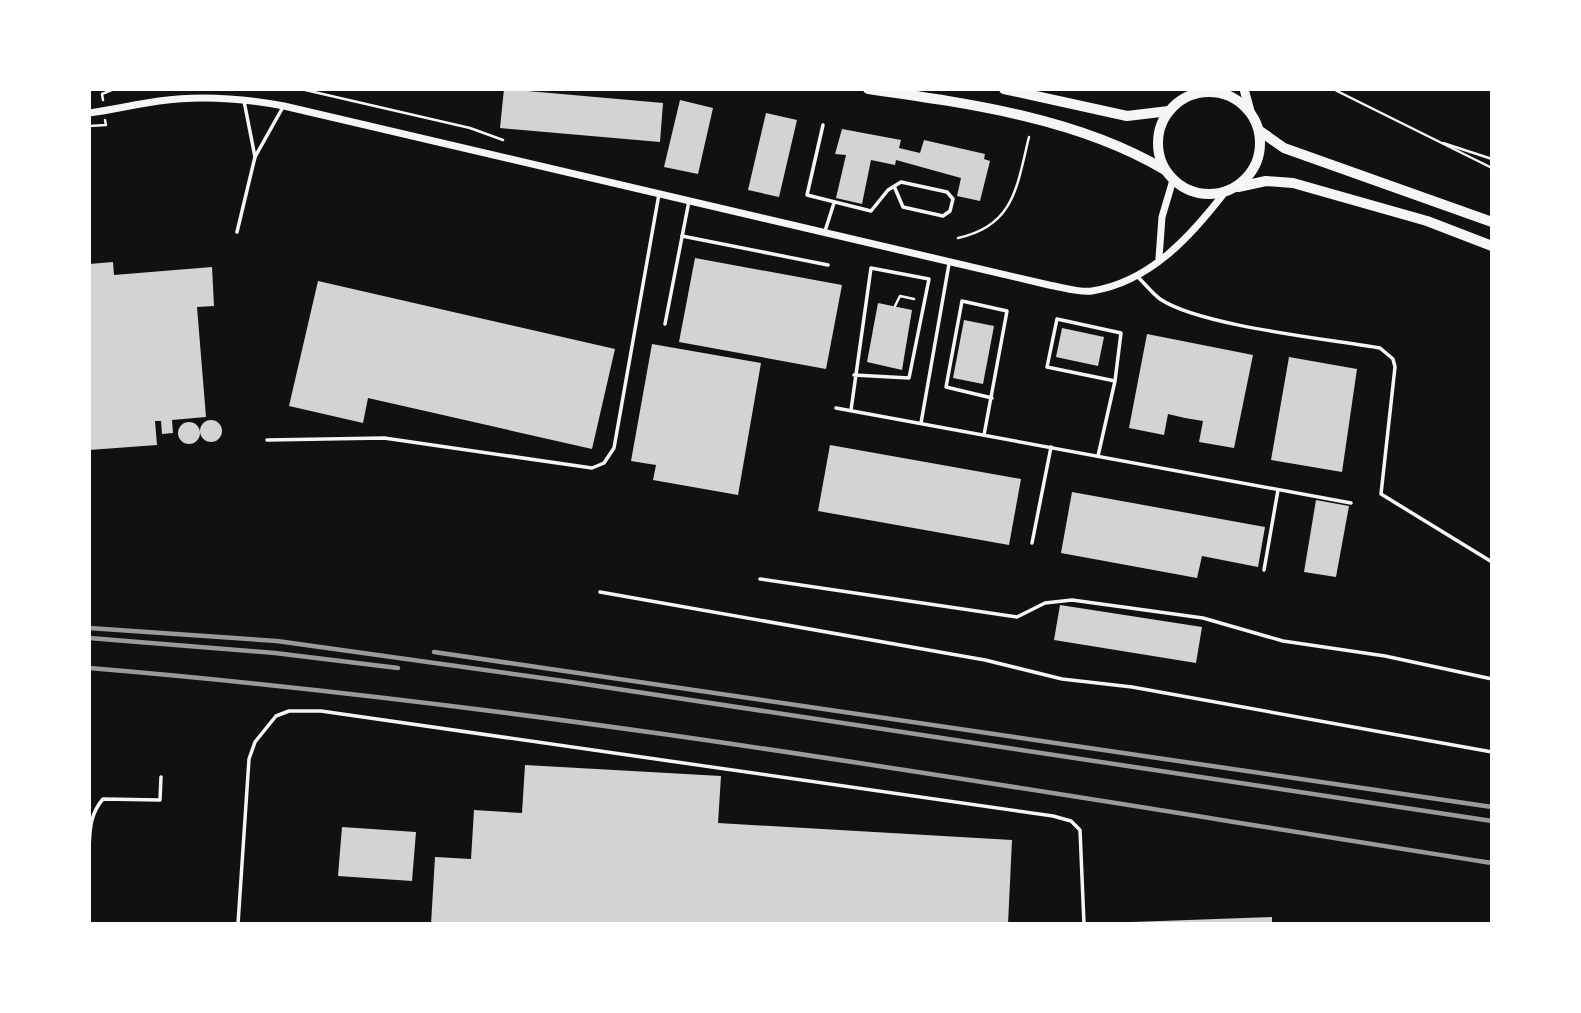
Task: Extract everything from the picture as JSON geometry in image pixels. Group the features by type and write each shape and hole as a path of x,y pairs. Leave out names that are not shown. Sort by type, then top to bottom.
{"main road":[{"path":"868,89 1055,125 1129,150 1165,170"},
{"path":"1004,89 1128,116 1169,111"},
{"path":"1236,188 1248,177 1257,163 1261,147 1260,131 1250,111 1224,93 1202,90 1180,100 1169,111 1158,135 1158,149 1165,170 1173,180 1198,194 1224,192 1266,181 1293,183 1427,221 1492,246"},
{"path":"1260,131 1284,148 1492,222"}],"street":[{"path":"1244,89 1250,111"},
{"path":"89,113 161,101 244,99 284,106 660,192 949,262 1091,291 1138,276 1159,258 1173,252 1190,237 1224,192"},
{"path":"1159,258 1162,217 1173,180"}],"lane":[{"path":"244,99 243,110 255,157"},
{"path":"237,232 255,157 284,106"},
{"path":"823,125 807,195 871,211 894,186 901,182 947,192 953,199 950,211 943,216 903,207 894,186"},
{"path":"267,440 384,438 592,468 604,463 614,448 660,192"},
{"path":"665,324 689,199"},
{"path":"824,233 834,203"},
{"path":"682,236 828,265"},
{"path":"921,423 949,262"},
{"path":"851,410 854,375 871,268 929,279 909,377 854,375"},
{"path":"1138,276 1160,299 1180,309 1226,321 1380,348 1388,352 1395,367 1381,494 1492,562"},
{"path":"984,435 992,398 1007,311 962,301 946,387 992,398"},
{"path":"1098,456 1115,381 1121,333 1057,319 1046,367 1115,381"},
{"path":"836,408 1351,503"},
{"path":"1032,543 1051,447"},
{"path":"1264,570 1278,489"},
{"path":"760,579 1017,617 1045,603 1072,600 1203,618 1283,640 1398,659 1492,679"},
{"path":"600,592 985,660 1062,680 1132,687 1492,751"},
{"path":"238,924 249,759 266,725 289,710 321,711 1053,816 1070,821 1080,830 1084,924"},
{"path":"89,848 94,809 103,799 160,800 161,777"}],"path":[{"path":"301,89 470,128 503,140"},
{"path":"1333,89 1492,168"},
{"path":"958,238 977,234 998,221 1012,201 1030,137"},
{"path":"1433,140 1492,159"},
{"path":"895,306 900,296"}],"building":[{"path":"504,89 663,103 660,142 500,128"},
{"path":"680,100 713,108 698,174 664,167"},
{"path":"766,113 797,120 779,197 748,190"},
{"path":"842,129 901,140 899,148 920,153 924,140 985,154 984,159 990,161 980,201 957,196 961,178 896,160 895,165 871,160 862,204 836,198 846,155 835,154"},
{"path":"695,258 842,285 826,369 679,342"},
{"path":"113,262 114,275 212,267 214,306 197,307 206,417 172,420 173,433 162,434 161,421 155,421 157,445 89,450 89,264"},
{"path":"318,281 615,349 592,449 368,398 363,423 289,406"},
{"path":"878,303 912,310 902,370 867,362"},
{"path":"964,320 994,326 983,384 953,378"},
{"path":"1062,328 1104,337 1098,366 1056,357"},
{"path":"1147,334 1253,355 1234,448 1199,442 1203,421 1168,414 1164,435 1129,428"},
{"path":"652,344 761,363 738,495 653,480 656,465 631,461"},
{"path":"1289,357 1357,369 1342,472 1271,460"},
{"path":"211,420 219,423 222,431 219,439 211,442 203,439 200,431 203,423"},
{"path":"189,422 197,425 200,433 197,441 189,444 181,441 178,433 181,425"},
{"path":"830,445 1021,479 1009,545 818,511"},
{"path":"1072,492 1265,527 1258,567 1202,556 1197,578 1061,553"},
{"path":"1316,500 1349,506 1336,577 1304,572"},
{"path":"1060,605 1202,627 1196,663 1054,640"},
{"path":"525,765 721,776 718,823 1012,840 1008,924 431,924 435,857 471,859 474,810 522,813"},
{"path":"342,827 416,832 412,881 338,876"},
{"path":"1272,917 1272,924 1132,924 1132,922"}],"railway":[{"path":"89,628 277,641 571,682 1492,821"},
{"path":"89,638 275,653 398,668"},
{"path":"434,652 1492,807"},
{"path":"89,668 265,685 617,728 1492,863"}]}
